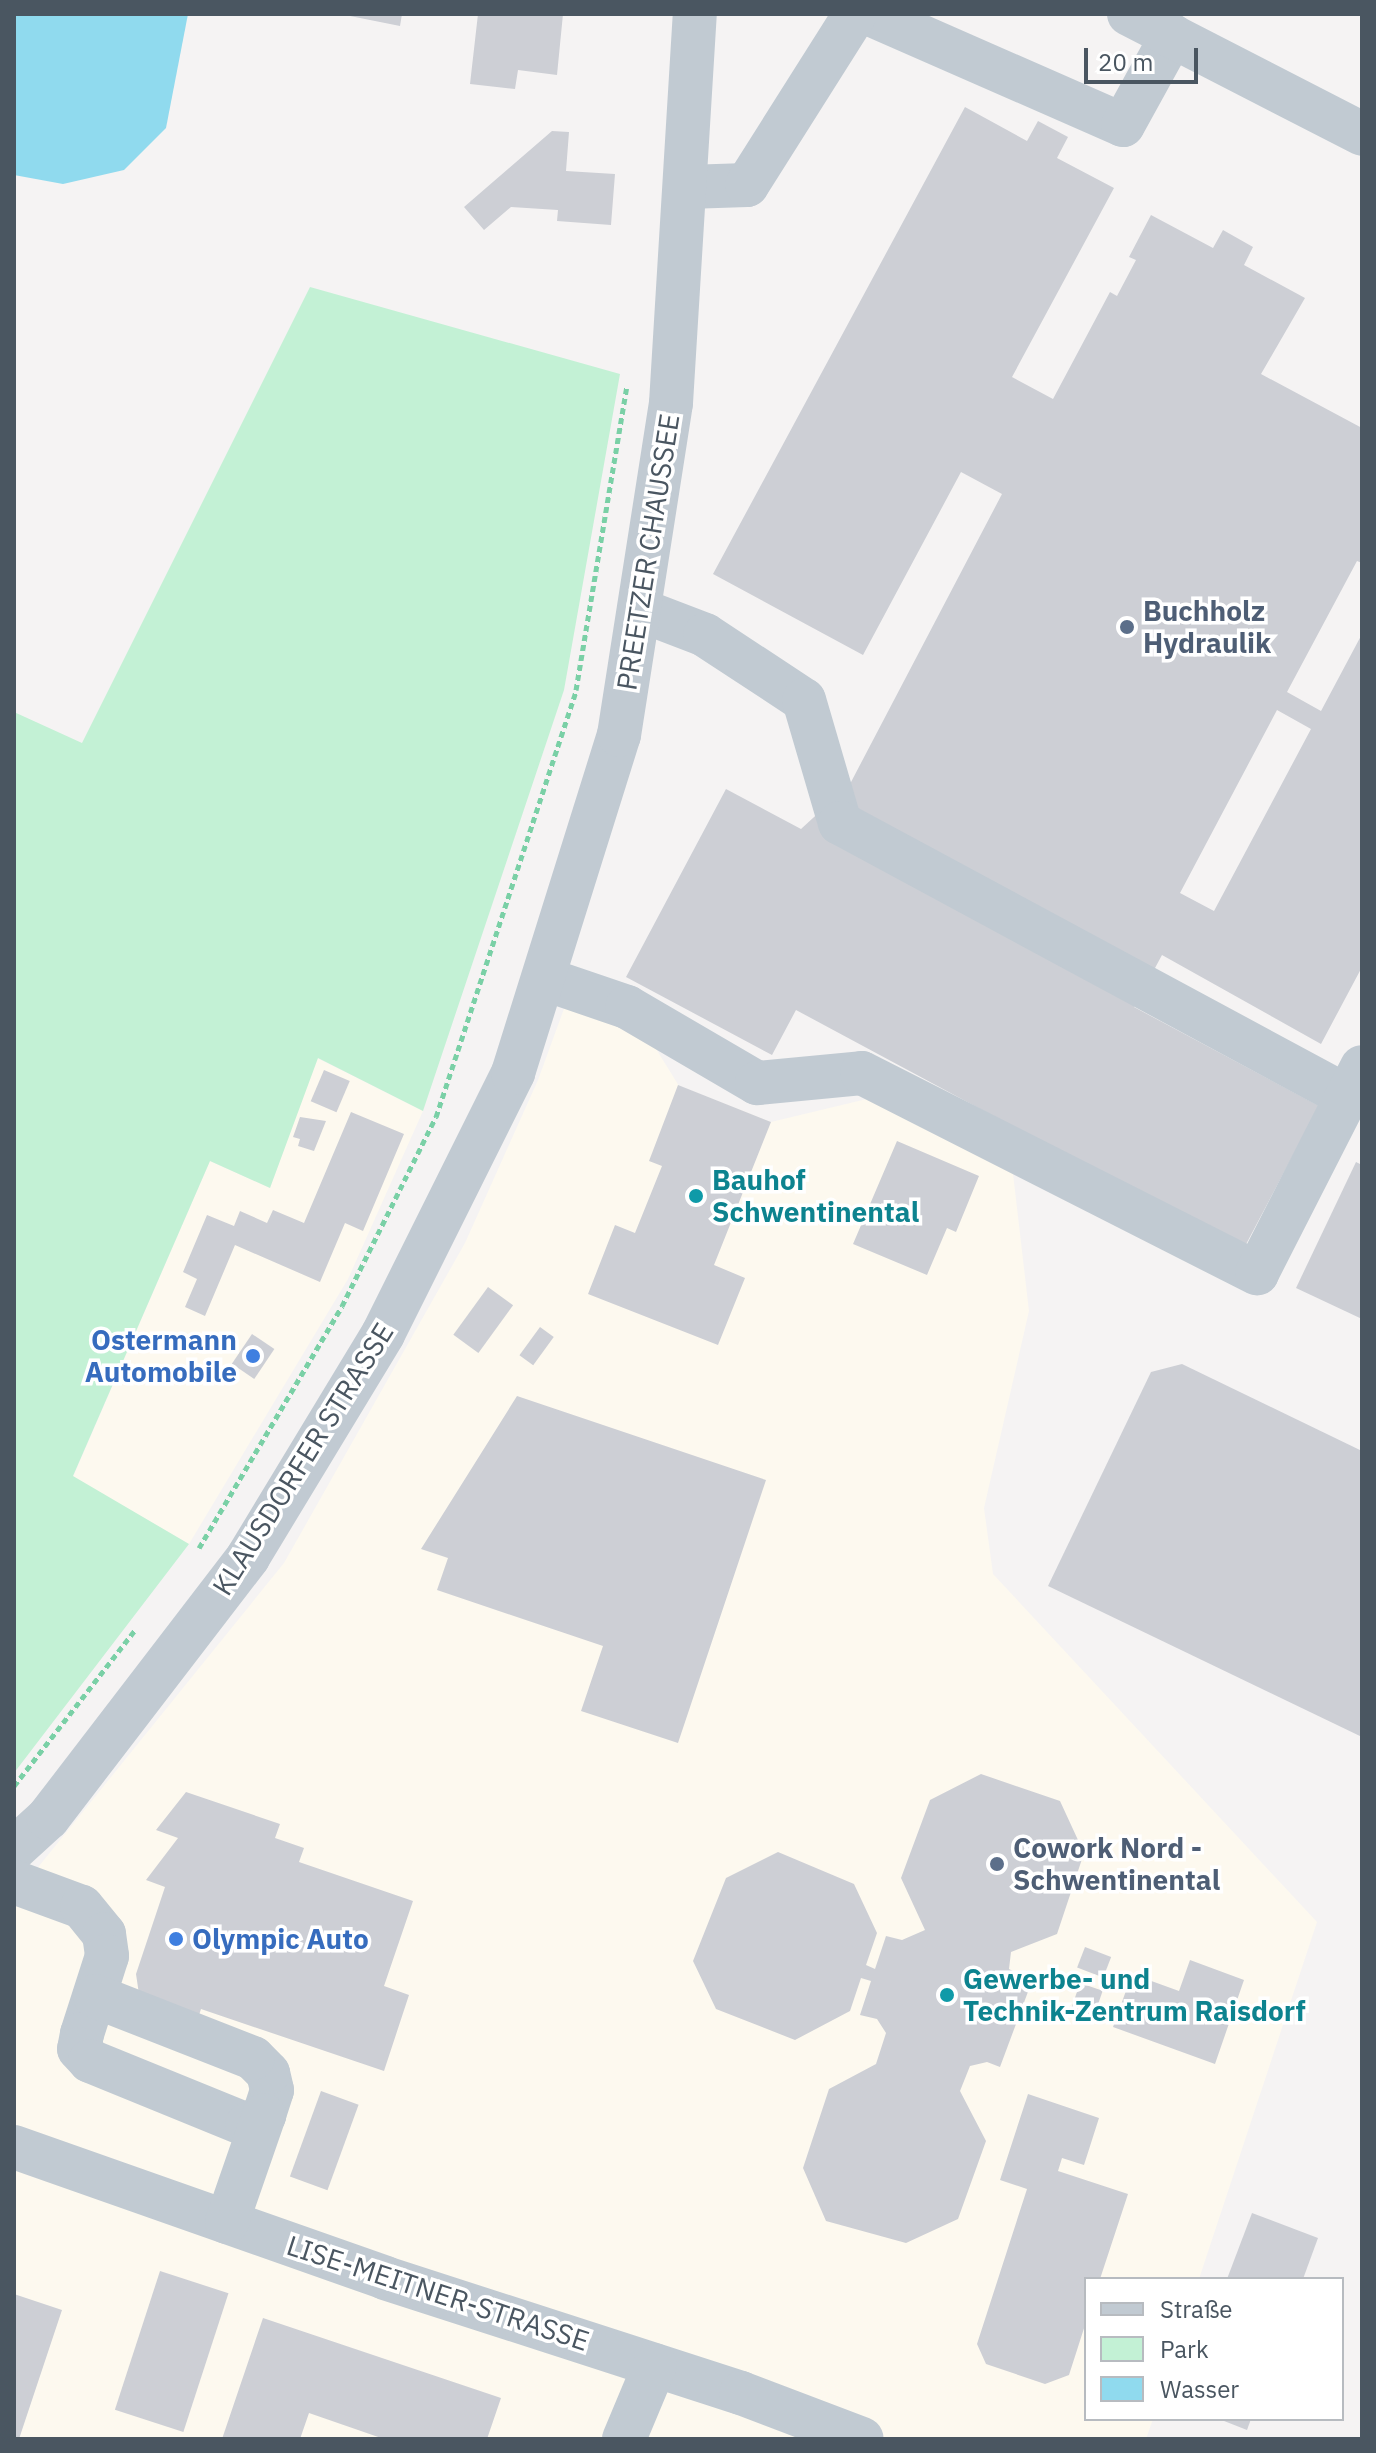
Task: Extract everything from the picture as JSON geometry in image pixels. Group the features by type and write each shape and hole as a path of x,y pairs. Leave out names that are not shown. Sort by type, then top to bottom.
{"street":[{"name":"PREETZER CHAUSSEE","path":"513,1073 545,979 619,735 671,403 687,187 695,14"},
{"path":"687,187 747,185 855,14"},
{"path":"870,14 1123,125 1172,36"},
{"path":"1129,14 1362,134"},
{"path":"545,979 627,1007 757,1083 862,1073 1257,1273 1355,1082 840,823 804,700 705,635 640,610"},
{"name":"KLAUSDORFER STRASSE","path":"14,1849 48,1818 248,1557 383,1334 513,1073"},
{"path":"14,1882 82,1907 104,1934 107,1956 79,2049 90,2061 247,2125 264,2115"},
{"path":"95,1996 253,2058 268,2073 272,2090 227,2222"},
{"name":"LISE-MEITNER-STRASSE","path":"14,2147 227,2222 655,2365 862,2439"},
{"path":"624,2439 655,2365"}],"path":[{"path":"197,1551 342,1306 436,1117 576,690 628,369"},
{"path":"14,1786 139,1625"}],"shaded area":[{"path":"573,984 653,1044 679,1086 771,1122 871,1098 1012,1165 1029,1311 984,1508 993,1574 1317,1922 1200,2277 1084,2277 1084,2421 1152,2421 1146,2439 14,2439 14,1897 284,1563 465,1243 538,1080"},
{"path":"317,1058 423,1111 348,1279 189,1544 73,1477 210,1161 270,1188"}],"green space":[{"path":"310,287 620,374 564,690 423,1111 318,1058 270,1188 210,1161 73,1476 189,1544 14,1773 14,712 82,743"}],"water":[{"path":"14,14 188,14 166,128 124,170 63,184 14,175"}],"building":[{"path":"340,14 402,14 400,26"},
{"path":"478,14 563,14 557,75 518,70 515,89 470,84"},
{"path":"965,107 1027,141 1038,121 1068,137 1057,158 1114,188 1012,377 1053,399 1110,292 1117,296 1136,260 1129,257 1151,215 1213,248 1223,230 1253,247 1244,265 1305,298 1261,374 1362,428 1362,563 1357,561 1287,692 1321,711 1362,634 1362,967 1321,1044 1162,955 1134,1007 1319,1106 1243,1250 796,1010 772,1055 626,977 726,789 801,829 850,784 1002,494 961,472 863,655 713,574","holes":["1277,710 1311,729 1214,911 1180,893"]},
{"path":"552,131 569,132 566,171 615,174 611,225 557,221 558,210 511,207 484,230 464,207"},
{"path":"324,1070 350,1081 336,1112 311,1101"},
{"name":"Bauhof Schwentinental","path":"678,1085 771,1122 714,1265 745,1278 718,1345 588,1294 615,1225 635,1233 662,1166 649,1161"},
{"path":"351,1112 404,1134 363,1231 345,1223 320,1282 235,1245 205,1316 185,1307 197,1279 183,1272 207,1215 234,1226 240,1211 267,1223 273,1210 304,1223"},
{"path":"300,1117 326,1121 314,1151 298,1146 300,1139 293,1137"},
{"path":"897,1141 979,1176 956,1232 947,1228 927,1275 853,1244"},
{"path":"1356,1162 1362,1165 1362,1319 1296,1288"},
{"path":"488,1287 513,1305 478,1353 453,1335"},
{"path":"540,1327 554,1337 533,1365 519,1355"},
{"name":"Ostermann Automobile","path":"252,1334 274,1349 254,1379 232,1364"},
{"path":"1182,1364 1362,1451 1362,1737 1048,1586 1151,1372"},
{"path":"517,1396 766,1480 678,1743 581,1711 603,1646 437,1590 448,1558 421,1549"},
{"name":"Gewerbe- und Technik-Zentrum Raisdorf","path":"981,1774 1060,1801 1084,1853 1057,1934 1011,1952 1009,1969 1032,1981 1000,2067 987,2062 970,2066 960,2091 986,2141 958,2219 906,2243 826,2221 803,2168 829,2089 876,2064 886,2033 877,2019 860,2015 871,1981 861,1978 850,2011 795,2040 716,2009 693,1961 726,1878 778,1852 854,1884 877,1933 866,1965 875,1969 886,1936 902,1940 925,1930 901,1878 930,1800"},
{"path":"186,1792 280,1824 275,1838 304,1848 299,1862 413,1901 384,1986 409,1995 384,2071 201,2009 197,2021 140,2001 136,1974 165,1887 146,1880 178,1838 156,1830"},
{"path":"1085,1947 1111,1957 1103,1978 1077,1968"},
{"path":"1190,1960 1244,1980 1215,2064 1113,2027 1132,1974 1179,1991"},
{"path":"1080,1983 1103,1991 1093,2018 1071,2010"},
{"path":"321,2091 359,2105 327,2190 290,2177"},
{"path":"1028,2094 1099,2118 1084,2165 1062,2158 1058,2171 1128,2194 1101,2277 1084,2277 1084,2328 1069,2375 1045,2384 986,2364 977,2344 1027,2189 1000,2180"},
{"path":"1252,2213 1318,2238 1304,2277 1228,2277"},
{"path":"160,2271 228,2293 183,2432 115,2410"},
{"path":"14,2294 62,2310 19,2439 14,2439"},
{"path":"263,2318 501,2398 487,2439 384,2439 309,2413 300,2439 222,2439"},
{"path":"1224,2421 1250,2421 1247,2430"}],"place":[{"name":"Buchholz Hydraulik","path":"1127,627"},
{"name":"Bauhof Schwentinental","path":"696,1196"},
{"name":"Ostermann Automobile","path":"253,1356"},
{"name":"Cowork Nord - Schwentinental","path":"997,1864"},
{"name":"Olympic Auto","path":"176,1939"},
{"name":"Gewerbe- und Technik-Zentrum Raisdorf","path":"947,1995"}]}
